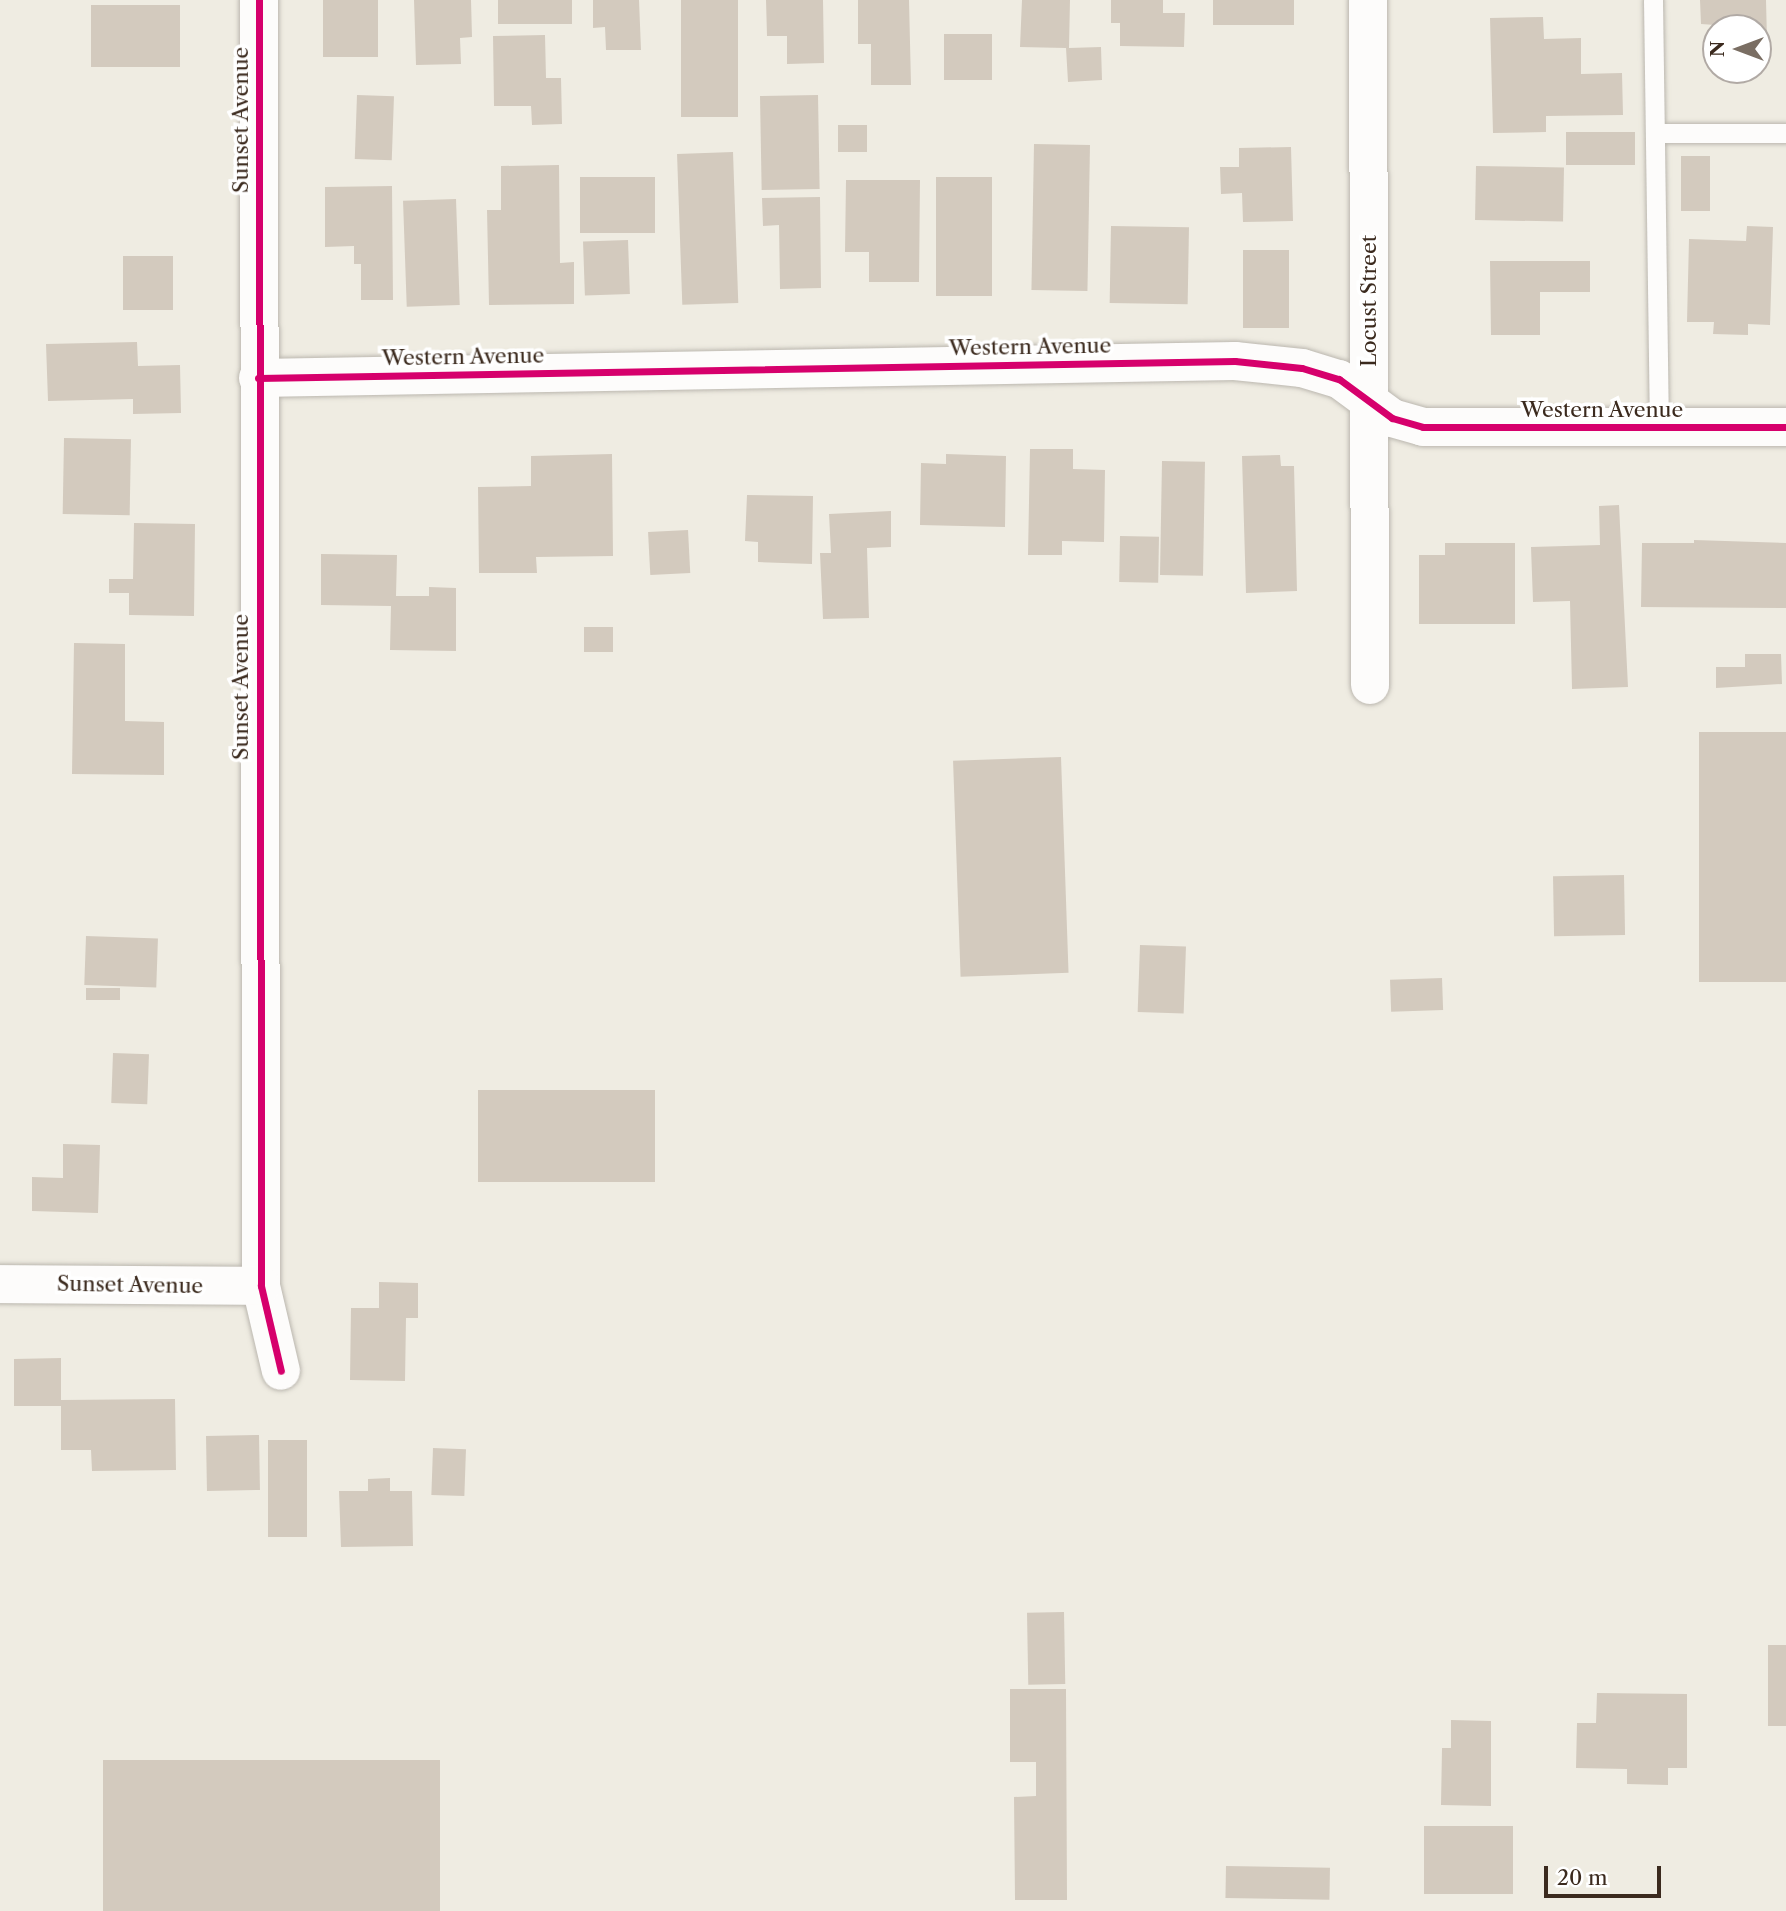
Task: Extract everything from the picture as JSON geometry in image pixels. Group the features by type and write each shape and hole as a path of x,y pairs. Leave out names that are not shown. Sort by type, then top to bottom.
{"street":[{"name":"Sunset Avenue","path":"259,0 261,1286 281,1371"},
{"name":"Locust Street","path":"1368,0 1370,685"},
{"name":"Western Avenue","path":"258,378 1235,361 1302,368 1339,379 1369,405 1392,418 1423,427 1786,427"},
{"name":"Sunset Avenue","path":"0,1283 261,1286"}],"lane":[{"path":"1653,0 1659,427"},
{"path":"1655,133 1786,133"}],"building":[{"path":"323,0 378,0 378,57 323,57"},
{"path":"414,0 471,0 472,37 460,38 461,64 416,65"},
{"path":"498,0 572,0 572,24 498,24"},
{"path":"593,0 639,0 641,50 606,50 605,27 593,28"},
{"path":"681,0 738,0 738,117 681,117"},
{"path":"766,0 823,0 824,63 787,64 787,36 767,36"},
{"path":"858,0 909,0 911,85 871,85 871,44 858,44"},
{"path":"1022,0 1070,0 1069,48 1101,47 1102,80 1068,82 1066,48 1020,47"},
{"path":"1111,0 1163,0 1163,13 1185,13 1184,47 1120,46 1120,23 1111,23"},
{"path":"1213,0 1294,0 1294,25 1213,25"},
{"path":"1700,0 1766,0 1766,14 1702,14 1701,24"},
{"path":"91,5 180,5 180,67 91,67"},
{"path":"1543,17 1544,39 1581,38 1581,74 1622,73 1623,115 1546,116 1546,132 1493,133 1490,18"},
{"path":"944,34 992,34 992,80 944,80"},
{"path":"545,35 546,78 561,78 562,124 532,125 531,106 494,106 493,36"},
{"path":"357,95 394,96 392,160 355,159"},
{"path":"818,95 820,189 762,190 760,96"},
{"path":"838,125 867,125 867,152 838,152"},
{"path":"1566,132 1635,132 1635,165 1566,165"},
{"path":"1034,144 1090,145 1087,291 1031,290"},
{"path":"1291,147 1293,221 1243,222 1242,193 1221,194 1220,167 1239,167 1239,148"},
{"path":"733,152 738,303 682,305 677,154"},
{"path":"1681,156 1710,156 1710,211 1681,211"},
{"path":"559,165 560,263 574,262 574,304 489,305 487,210 501,210 501,166"},
{"path":"1476,166 1564,168 1563,222 1475,220"},
{"path":"580,177 655,177 655,233 580,233"},
{"path":"936,177 992,177 992,296 936,296"},
{"path":"846,180 920,180 919,282 869,282 869,252 845,252"},
{"path":"392,186 393,300 361,300 361,264 354,264 354,246 325,247 325,187"},
{"path":"820,197 821,288 780,289 779,225 763,226 762,198"},
{"path":"456,199 460,305 407,307 403,201"},
{"path":"1111,226 1189,227 1188,304 1110,303"},
{"path":"1747,226 1773,227 1770,325 1748,324 1748,335 1713,334 1714,322 1687,322 1689,239 1746,241"},
{"path":"628,240 630,294 585,296 583,242"},
{"path":"1243,250 1289,250 1289,328 1243,328"},
{"path":"123,256 173,256 173,310 123,310"},
{"path":"1490,261 1590,261 1590,292 1540,292 1540,335 1491,335"},
{"path":"137,342 138,366 180,365 181,413 133,414 133,399 48,401 46,344"},
{"path":"64,438 131,439 130,515 63,514"},
{"path":"1030,449 1073,449 1073,469 1105,470 1104,542 1062,541 1062,555 1028,555"},
{"path":"612,454 613,556 536,557 537,573 479,573 478,487 531,486 531,456"},
{"path":"946,454 1006,456 1005,527 920,525 921,463 946,464"},
{"path":"1280,455 1281,466 1294,466 1297,591 1246,593 1242,456"},
{"path":"1162,461 1205,462 1203,576 1160,575"},
{"path":"747,495 813,496 812,564 758,562 758,542 745,541"},
{"path":"1619,505 1628,687 1572,689 1570,601 1533,602 1531,547 1600,545 1599,506"},
{"path":"891,511 891,547 867,548 869,618 823,619 820,553 831,553 829,514"},
{"path":"134,523 195,524 194,616 129,615 129,593 109,593 109,579 133,579"},
{"path":"688,530 690,573 650,575 648,532"},
{"path":"1120,536 1159,537 1158,583 1119,582"},
{"path":"1694,540 1786,543 1786,608 1641,607 1642,543 1694,543"},
{"path":"1445,543 1515,543 1515,624 1419,624 1419,555 1445,555"},
{"path":"321,554 397,555 396,596 429,596 429,587 456,588 456,651 390,650 391,606 321,605"},
{"path":"584,627 613,627 613,652 584,652"},
{"path":"74,643 125,644 125,721 164,722 164,775 72,774"},
{"path":"1745,654 1781,654 1782,684 1716,688 1716,667 1745,667"},
{"path":"1699,732 1786,732 1786,982 1699,982"},
{"path":"1061,757 1069,973 961,977 953,761"},
{"path":"1624,875 1625,935 1554,936 1553,876"},
{"path":"86,936 158,939 156,987 84,985"},
{"path":"1140,945 1186,947 1184,1014 1138,1012"},
{"path":"1442,978 1443,1010 1391,1012 1390,980"},
{"path":"86,988 120,988 120,1000 86,1000"},
{"path":"113,1053 149,1054 147,1104 111,1103"},
{"path":"478,1090 655,1090 655,1182 478,1182"},
{"path":"63,1144 100,1145 98,1213 32,1211 32,1177 63,1178"},
{"path":"379,1282 418,1283 418,1318 406,1318 405,1381 350,1380 351,1308 379,1308"},
{"path":"61,1358 61,1400 175,1399 176,1470 92,1471 91,1450 61,1450 61,1406 14,1406 14,1359"},
{"path":"259,1435 260,1490 207,1491 206,1436"},
{"path":"268,1440 307,1440 307,1537 268,1537"},
{"path":"433,1448 466,1449 464,1496 431,1495"},
{"path":"390,1478 390,1491 412,1491 413,1546 341,1547 339,1491 368,1491 368,1479"},
{"path":"1064,1612 1065,1684 1028,1685 1027,1613"},
{"path":"1768,1645 1786,1645 1786,1726 1768,1726"},
{"path":"1010,1689 1066,1689 1067,1900 1015,1900 1014,1797 1036,1796 1036,1762 1010,1762"},
{"path":"1597,1693 1687,1694 1687,1768 1668,1768 1668,1785 1627,1784 1627,1769 1576,1768 1577,1723 1596,1723"},
{"path":"1451,1720 1491,1721 1491,1806 1441,1805 1442,1748 1451,1748"},
{"path":"103,1760 440,1760 440,1911 103,1911"},
{"path":"1424,1826 1513,1826 1513,1894 1424,1894"},
{"path":"1226,1866 1330,1868 1329,1900 1225,1898"}],"cycle path":[{"path":"259,0 261,1286 281,1371"},
{"path":"258,378 1235,361 1302,368 1339,379 1392,418 1423,427 1786,427"}]}
